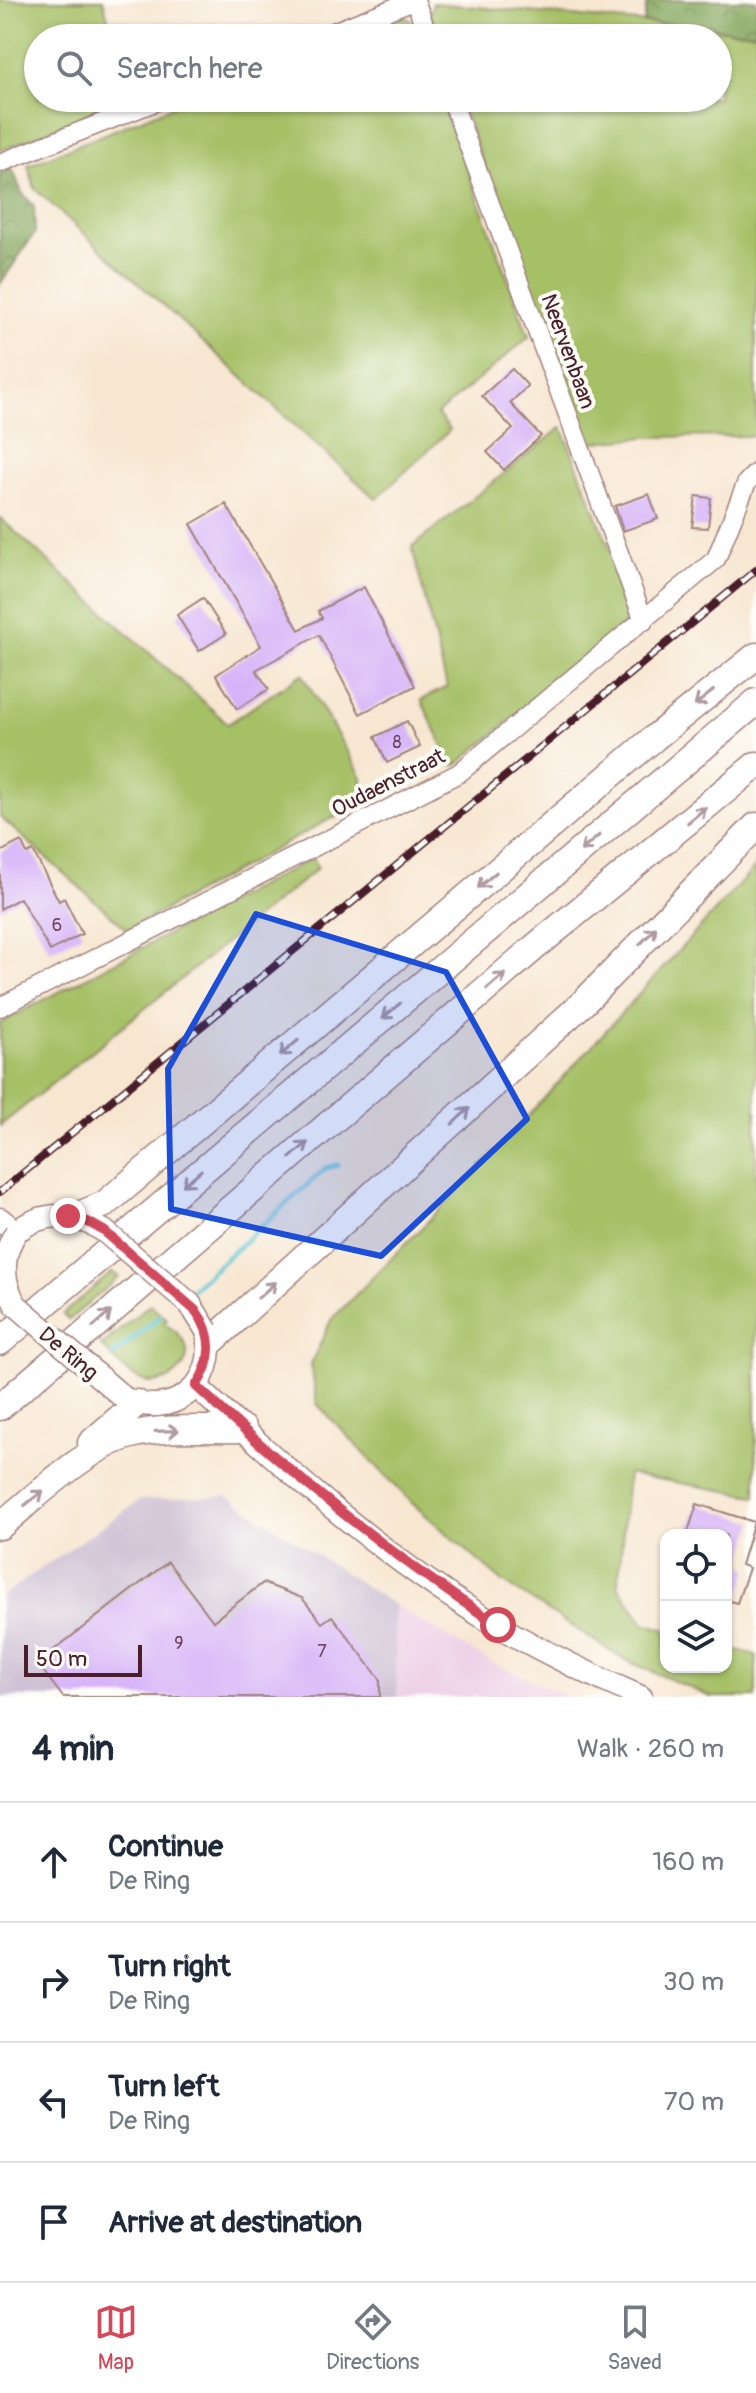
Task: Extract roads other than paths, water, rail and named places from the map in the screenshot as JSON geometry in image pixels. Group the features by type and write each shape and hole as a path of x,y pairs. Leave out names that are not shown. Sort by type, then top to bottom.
{"highway":[{"path":"74,1217 105,1204 653,739 756,656"},
{"path":"0,1342 756,702"},
{"path":"0,1407 535,947 756,765"},
{"path":"209,1337 583,1003 756,826"},
{"path":"68,1470 130,1400"},
{"path":"0,1526 68,1470 120,1438 131,1434 243,1429"}],"main road":[{"name":"De Ring","path":"74,1217 45,1216 5,1244 6,1285 16,1305 130,1400"},
{"path":"74,1217 104,1231 190,1304 209,1337 205,1370 196,1386 182,1397 165,1404 130,1400"},
{"path":"196,1386 371,1537 432,1583 498,1625 641,1697"}],"street":[{"path":"354,24 415,0 424,24"},
{"path":"0,163 129,112"},
{"name":"Neervenbaan","path":"456,112 644,621"},
{"name":"Oudaenstraat","path":"0,1007 459,773 716,559 747,482 756,473"}],"waterway":[{"path":"192,1289 326,1168 338,1165"},
{"path":"112,1356 160,1316"}],"railway":[{"path":"0,1192 756,570"}]}
